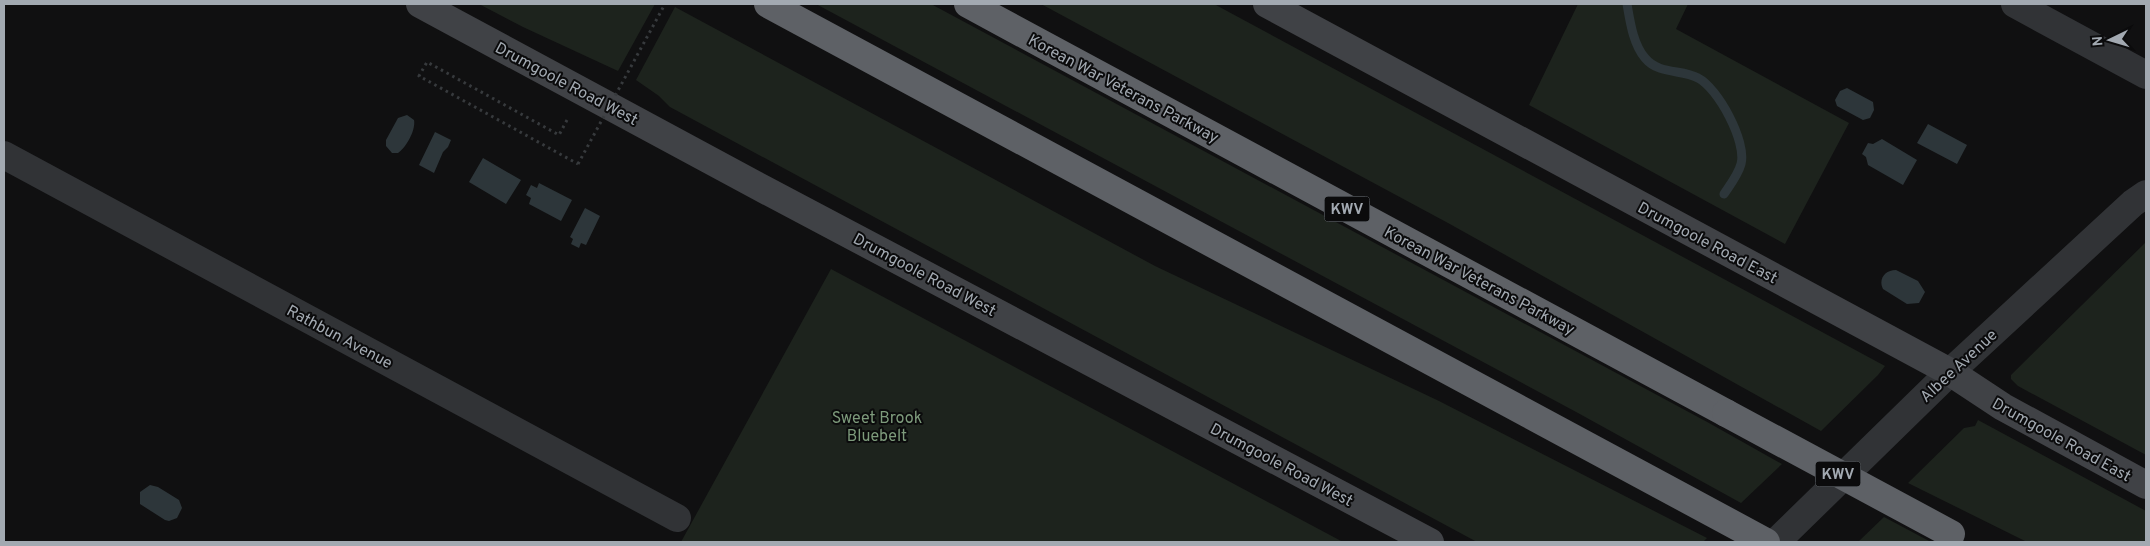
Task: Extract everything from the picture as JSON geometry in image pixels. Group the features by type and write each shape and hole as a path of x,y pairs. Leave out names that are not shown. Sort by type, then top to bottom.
{"highway":[{"path":"768,4 1766,542"},
{"name":"Korean War Veterans Parkway","path":"968,4 1958,538"}],"main road":[{"name":"Drumgoole Road West","path":"420,4 754,184 1430,542"},
{"name":"Drumgoole Road East","path":"1267,4 1950,372 2002,407 2146,485"}],"street":[{"path":"2015,4 2146,75"},
{"name":"Rathbun Avenue","path":"4,155 677,518"},
{"name":"Albee Avenue","path":"1776,542 1950,372 2133,203 2146,194"}],"path":[{"path":"568,120 559,135 427,62 419,76 578,164 665,4"}],"green space":[{"path":"479,4 655,4 618,71 523,27"},
{"path":"816,4 931,4 1782,464 1741,503 1578,413"},
{"path":"1041,4 1214,4 1885,366 1821,431 1448,223"},
{"path":"1578,4 1688,4 1676,29 1849,123 1785,244 1529,105"},
{"path":"675,7 1155,266 1439,401 1707,538 1703,542 1477,542 670,107 659,96 636,80"},
{"path":"2146,242 2146,455 2018,386 2011,379 2011,375"},
{"name":"Sweet Brook Bluebelt","path":"831,269 1343,542 681,542"},
{"path":"1978,420 2146,511 2146,542 2027,542 1908,483 1964,428 1975,426"},
{"path":"1884,517 1931,542 1858,542"}],"shaded area":[{"path":"1847,88 1873,102 1874,110 1870,118 1863,120 1837,106 1835,100 1840,91"},
{"path":"407,115 414,120 412,134 401,151 392,153 386,146 386,140 398,118"},
{"path":"1928,124 1967,145 1957,164 1917,143"},
{"path":"435,132 451,140 443,152 434,173 419,165"},
{"path":"1882,139 1917,160 1903,185 1868,165 1866,157 1862,154 1868,143 1873,144"},
{"path":"483,158 521,180 506,204 469,182"},
{"path":"539,183 572,200 561,221 529,204 531,198 526,195 531,185 537,188"},
{"path":"585,208 600,216 586,245 581,243 579,248 571,244 573,239 570,237"},
{"path":"1896,270 1918,281 1925,292 1919,303 1907,304 1883,289 1881,282 1886,273"},
{"path":"150,485 158,487 179,500 182,508 177,518 169,521 165,520 140,504 140,492"}],"waterway":[{"path":"1627,4 1635,39 1645,58 1657,67 1698,78 1714,93 1729,116 1740,143 1742,154 1738,172 1724,194"}]}
